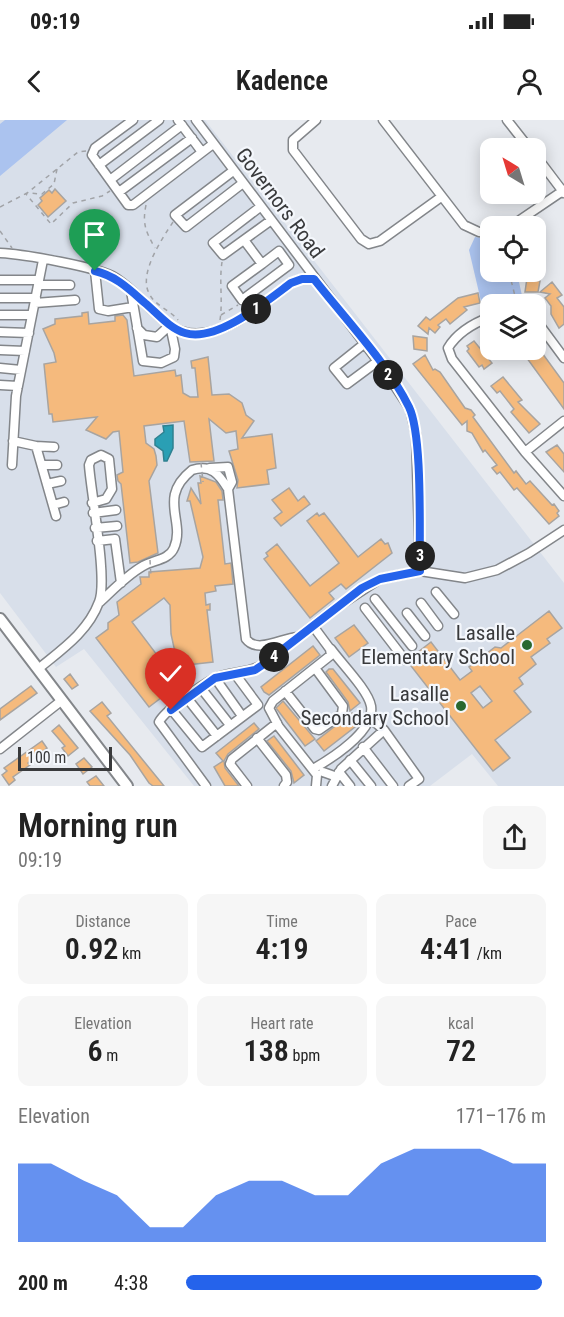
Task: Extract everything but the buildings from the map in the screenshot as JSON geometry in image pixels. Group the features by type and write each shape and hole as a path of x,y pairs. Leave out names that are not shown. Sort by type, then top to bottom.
{"main road":[{"path":"0,619 127,786"}],"street":[{"path":"133,120 92,151 92,155 128,205 133,205 213,144"},
{"path":"99,165 159,120"},
{"name":"Governors Road","path":"196,120 270,221 378,361 410,409 416,434 420,571"},
{"path":"316,120 293,140 293,150 361,239 369,244 380,241 441,197"},
{"path":"382,120 464,225 480,232"},
{"path":"507,120 522,138"},
{"path":"115,186 180,122 202,152"},
{"path":"115,186 192,138"},
{"path":"526,216 563,191 546,169"},
{"path":"233,171 176,215 177,217 186,227 243,183"},
{"path":"260,207 213,243 224,255 270,221"},
{"path":"244,240 262,264"},
{"path":"279,251 289,265 242,300 232,286 262,264 279,251"},
{"path":"0,253 43,260 115,277 170,325 182,332 197,334 245,317 291,283 302,279 314,279"},
{"path":"12,465 18,386 43,260"},
{"path":"95,271 99,309 108,311 134,307"},
{"path":"0,280 70,285"},
{"path":"131,291 143,362 148,364 168,362 174,357 175,349 170,325"},
{"path":"0,298 35,301 75,300"},
{"path":"0,315 32,315"},
{"path":"480,321 453,339 448,348 452,359 525,452 564,496"},
{"path":"136,323 139,330 149,337 162,334 170,325"},
{"path":"0,333 28,333"},
{"path":"546,334 564,358"},
{"path":"364,344 334,368 347,384 378,361"},
{"path":"0,350 25,351"},
{"path":"0,368 21,370"},
{"path":"0,385 18,386"},
{"path":"525,452 564,421"},
{"path":"13,441 54,447"},
{"path":"36,446 56,516"},
{"path":"92,503 106,499 112,489 109,459 101,455 91,460 89,465 92,503 93,513 102,576 99,602"},
{"path":"42,465 57,465"},
{"path":"38,669 75,640 99,602 140,568 164,558 174,548 176,536 172,503 175,493 192,470 204,466 218,472 228,489 246,639 251,645 261,646 286,638 299,637"},
{"path":"47,484 61,481"},
{"path":"53,505 64,502"},
{"path":"93,513 116,510"},
{"path":"95,528 117,526"},
{"path":"206,786 160,726 159,720 187,698 215,678 255,670 362,588 380,579 420,571 465,578 497,570 529,554 564,530"},
{"path":"97,542 115,539 121,583"},
{"path":"436,592 453,614"},
{"path":"375,599 412,646"},
{"path":"421,603 438,626"},
{"path":"365,608 405,660"},
{"path":"407,613 425,636"},
{"path":"313,626 368,697 371,706 366,728 313,769"},
{"path":"316,785 317,775 268,708 285,691 331,655 330,649"},
{"path":"285,691 315,729 319,730 335,720 342,714 343,706 315,668"},
{"path":"171,710 202,747 258,705 235,674"},
{"path":"215,678 242,716"},
{"path":"201,688 230,725"},
{"path":"187,698 217,736"},
{"path":"0,749 61,700"},
{"path":"370,718 384,730 419,779 409,786"},
{"path":"247,786 231,762 277,723"},
{"path":"332,786 350,760 384,730"},
{"path":"257,738 286,776 287,782 284,786"},
{"path":"363,747 393,786"},
{"path":"316,785 328,759"},
{"path":"350,760 370,786"},
{"path":"323,772 338,775 350,786"}],"path":[{"path":"0,207 27,193 78,152 92,151"},
{"path":"27,193 42,194 54,184 57,168"},
{"path":"27,193 51,224 73,203 102,196 115,186"},
{"path":"144,196 147,201 143,220 145,231 155,248"},
{"path":"177,217 155,248 146,286 150,295 174,315 182,325 182,332"},
{"path":"0,231 13,246 11,255"},
{"path":"219,328 223,303 219,282 224,255"},
{"path":"221,315 238,306 242,300"},
{"path":"203,482 204,466"},
{"path":"150,560 151,577"}],"shaded area":[{"path":"0,120 205,120 564,583 564,786 498,786 472,754 430,786 194,786 84,649 56,667 0,593"},
{"path":"5,120 67,120 0,176 0,124"},
{"path":"475,237 480,238 480,282 519,282 522,294 480,294 480,297 469,250"},
{"path":"173,425 173,448 167,461 164,461 163,451 155,445 155,439 164,432 163,426"}],"place":[{"name":"Lasalle Elementary School","path":"527,645"},
{"name":"Lasalle Secondary School","path":"461,706"}],"route":[{"path":"95,271 115,277 170,325 186,334 197,334 231,325 291,283 302,279 314,279 383,368 410,409 416,434 420,571 400,573 362,588 255,670 215,678 171,710"}]}
